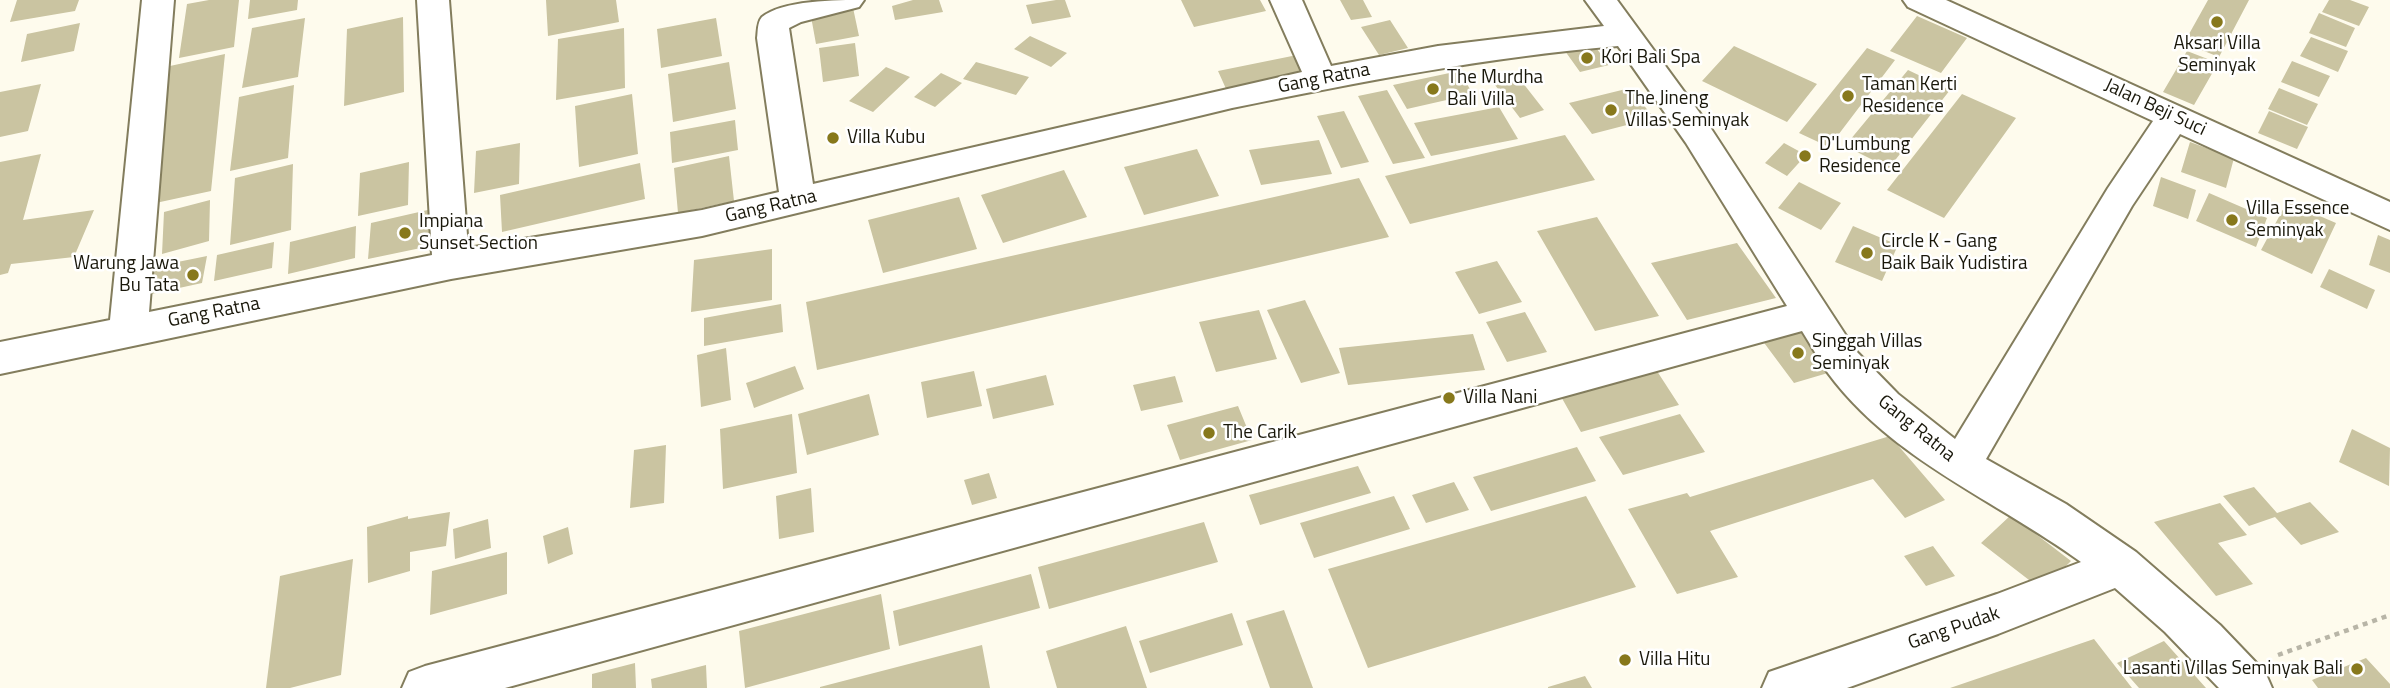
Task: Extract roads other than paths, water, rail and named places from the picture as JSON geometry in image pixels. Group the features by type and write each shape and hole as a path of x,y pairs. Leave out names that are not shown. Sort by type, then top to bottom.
{"street":[{"path":"128,330 158,0"},
{"path":"433,0 451,265"},
{"path":"798,200 774,23 791,14 848,0"},
{"path":"1286,0 1321,79"},
{"path":"1601,0 1625,35"},
{"name":"Jalan Beji Suci","path":"1919,0 2390,217"},
{"name":"Gang Ratna","path":"0,358 451,265 702,223 1232,97 1321,79 1438,57 1552,41 1625,35 1698,135 1842,362 1863,385 1900,420 1961,465 2050,516 2121,566 2193,629 2242,679"},
{"path":"1961,465 2054,304 2174,116"},
{"path":"425,688 1812,314"},
{"name":"Gang Pudak","path":"1785,688 1998,614 2121,566"}],"place":[{"name":"Aksari Villa Seminyak","path":"2217,22"},
{"name":"Kori Bali Spa","path":"1587,58"},
{"name":"The Murdha Bali Villa","path":"1433,89"},
{"name":"Taman Kerti Residence","path":"1848,96"},
{"name":"The Jineng Villas Seminyak","path":"1611,110"},
{"name":"Villa Kubu","path":"833,138"},
{"name":"D'Lumbung Residence","path":"1805,156"},
{"name":"Villa Essence Seminyak","path":"2232,220"},
{"name":"Impiana Sunset Section","path":"405,233"},
{"name":"Circle K - Gang Baik Baik Yudistira","path":"1867,253"},
{"name":"Warung Jawa Bu Tata","path":"193,275"},
{"name":"Singgah Villas Seminyak","path":"1798,353"},
{"name":"Villa Nani","path":"1449,398"},
{"name":"The Carik","path":"1209,433"},
{"name":"Villa Hitu","path":"1625,660"},
{"name":"Lasanti Villas Seminyak Bali","path":"2357,669"}]}
